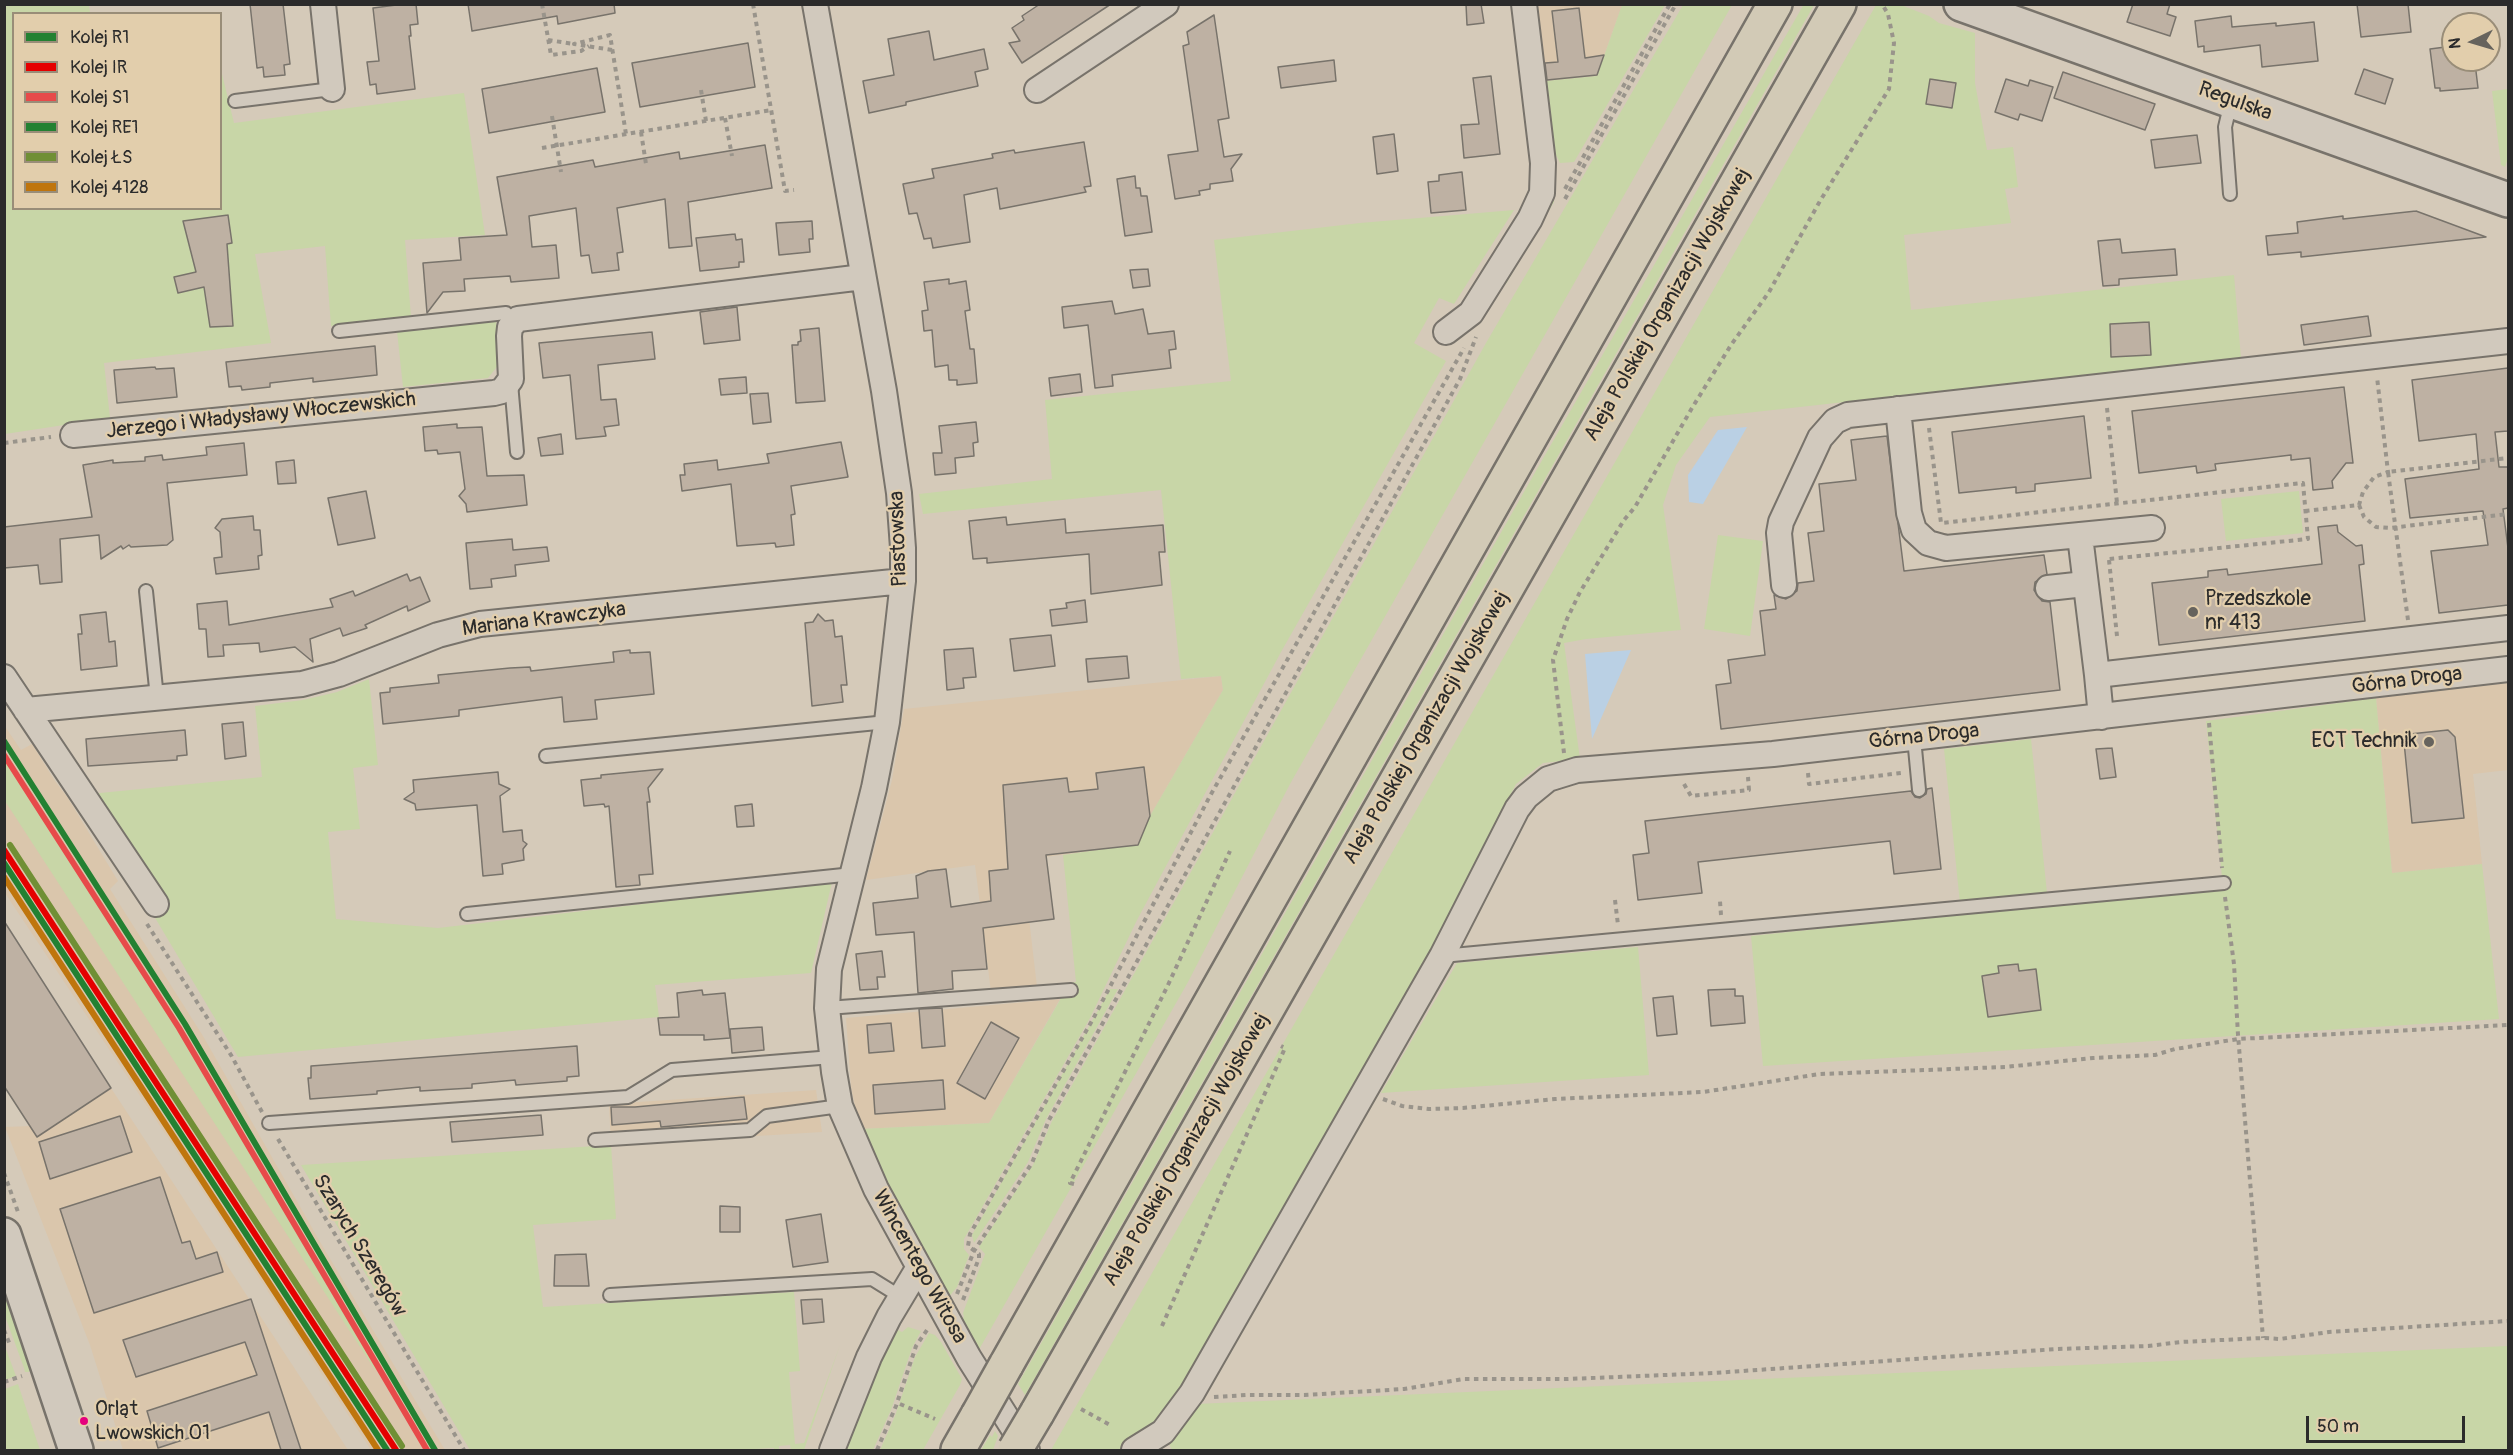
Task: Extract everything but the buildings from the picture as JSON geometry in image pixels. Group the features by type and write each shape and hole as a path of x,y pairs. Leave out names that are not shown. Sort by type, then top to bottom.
{"highway":[{"path":"958,1450 1775,4"},
{"name":"Aleja Polskiej Organizacji Wojskowej","path":"1015,1450 1839,4"}],"street":[{"path":"323,4 332,89"},
{"name":"Piastowska","path":"815,4 884,390 899,493 903,581 887,722 874,788 829,969 827,1008 833,1065"},
{"path":"1037,90 1166,4"},
{"path":"1446,332 1471,313 1530,219 1542,193 1543,163 1524,4"},
{"name":"Regulska","path":"1961,4 2508,200"},
{"path":"511,379 509,336 513,323 526,318 863,277"},
{"path":"1784,585 1779,533 1781,522 1820,438 1835,421 1848,415 2508,341"},
{"name":"Jerzego i Władysławy Włoczewskich","path":"73,435 494,393 502,391 511,379"},
{"path":"1898,409 1909,513 1914,530 1928,543 1946,548 2152,528"},
{"path":"2080,536 2101,717"},
{"name":"Mariana Krawczyka","path":"26,710 302,684 339,674 438,635 480,624 903,581"},
{"path":"2048,588 2085,584"},
{"path":"2097,675 2508,628"},
{"name":"Górna Droga","path":"1134,1450 1163,1432 1192,1393 1442,956 1517,809 1536,787 1548,779 1566,772 1773,754 2508,669"},
{"path":"4,677 149,911"},
{"name":"Wincentego Witosa","path":"833,1065 840,1106 876,1189 976,1370 1027,1450"},
{"path":"4,1234 11,1275 76,1450"},
{"path":"832,1450 866,1365 919,1267"}],"lane":[{"path":"235,101 332,89"},
{"path":"2230,194 2224,127 2231,101"},
{"path":"339,332 506,313 513,323"},
{"path":"511,379 517,452"},
{"path":"146,591 157,698"},
{"path":"546,756 887,722"},
{"path":"1914,738 1919,790"},
{"path":"466,914 853,874"},
{"path":"1442,956 2223,883"},
{"path":"827,1008 1071,990"},
{"path":"269,1123 628,1097 672,1071 833,1065"},
{"path":"595,1140 750,1130 767,1116 840,1106"},
{"path":"610,1295 872,1279 901,1297"}],"path":[{"path":"542,4 550,55 581,51 589,46"},
{"path":"753,4 785,191 794,190"},
{"path":"1557,203 1670,4"},
{"path":"1564,201 1676,4"},
{"path":"1566,772 1553,660 1567,619 1580,592 1624,520 1641,497 1731,345 1770,292 1820,201 1890,89 1894,43 1888,14 1882,4"},
{"path":"574,44 610,35 626,134"},
{"path":"548,40 612,50"},
{"path":"701,90 706,121"},
{"path":"542,148 772,110"},
{"path":"552,116 561,172"},
{"path":"725,118 732,156"},
{"path":"641,132 646,164"},
{"path":"877,1450 896,1406 916,1346 945,1315 962,1285 974,1251 1032,1163 1048,1120 1460,380 1478,328 1210,796 1093,1019 973,1228 967,1244 974,1251 979,1254 979,1258 958,1312 945,1315"},
{"path":"2374,356 2409,626"},
{"path":"2106,398 2117,503"},
{"path":"4,443 73,435"},
{"path":"2508,458 2388,472 2374,477 2363,492 2359,505 2364,517 2376,527 2397,527 2508,514"},
{"path":"2305,511 2359,505"},
{"path":"2208,704 2223,883 2234,964 2238,1039 2263,1338"},
{"path":"1864,769 1865,777"},
{"path":"1808,773 1809,783 1905,772"},
{"path":"1683,781 1691,796 1749,790 1747,773"},
{"path":"1074,1184 1070,1183 1168,984 1230,850"},
{"name":"Szarych Szeregów","path":"149,911 269,1123 464,1450"},
{"path":"1365,1088 1402,1106 1429,1109 1463,1108 1555,1099 1703,1092 1820,1074 2014,1067 2093,1058 2155,1055 2175,1049 2238,1039 2508,1025"},
{"path":"1162,1326 1285,1048 1281,1046"},
{"path":"1192,1393 1201,1398 1304,1395 1404,1389 1464,1379 1622,1378 2263,1338 2280,1339 2329,1332 2508,1321"},
{"path":"4,1382 22,1376"},
{"path":"900,1404 935,1419"},
{"path":"1081,1409 1112,1426"}],"shaded area":[{"path":"1531,5 1622,5 1597,76 1545,81"},
{"path":"1221,676 1223,690 1150,816 1138,845 1044,857 1028,910 1037,987 991,992 975,865 866,880 892,780 904,709"},
{"path":"2508,683 2508,770 2473,774 2482,864 2392,873 2376,698"},
{"path":"4,725 21,750 32,744 68,798 118,881 110,889 203,1036 323,1247 445,1450 371,1450 178,1153 5,893"},
{"path":"1060,999 989,1123 860,1129 851,1087 846,1018"},
{"path":"111,1088 348,1450 123,1450 90,1345 5,1127 31,1126 75,1111"},
{"path":"816,1090 822,1132 611,1145 609,1104"}],"green space":[{"path":"1804,4 1814,5 1025,1395 1018,1384 1537,469"},
{"path":"5,5 89,5 90,12 12,12 12,210 222,210 222,74 234,123 464,93 485,235 405,240 411,317 331,326 325,246 255,254 271,343 104,363 110,418 5,434"},
{"path":"1622,5 1665,5 1574,162 1560,163 1555,153 1545,81 1597,76"},
{"path":"1683,5 1732,5 1290,784 1188,982 977,1353 959,1322 964,1317 963,1313 985,1254 979,1247 1033,1165 1052,1121 1486,343"},
{"path":"1876,5 1901,5 1929,16 1939,23 1975,33 1975,83 1987,150 2013,147 2018,187 2005,189 2011,223 1904,235 1911,310 2234,275 2241,358 1710,417 1676,465 1663,505 1681,630 1564,643 1580,759 1543,763 1516,784 1404,1001 1198,1366 1172,1403 1142,1433 1119,1450 1051,1450"},
{"path":"2508,89 2508,158 2505,167 2501,165 2492,91"},
{"path":"1553,178 1554,202 1506,284 1502,281"},
{"path":"1514,210 1454,304 1439,298 1414,343 1446,361 1281,652 1137,920 1090,1018 964,1239 964,1249 969,1255 957,1287 947,1299 894,1202 860,1129 989,1123 1060,1000 1062,984 1076,982 1063,855 1138,844 1150,816 1223,690 1221,676 1181,679 1161,490 923,514 919,494 1052,479 1045,400 1231,381 1214,240 1360,223"},
{"path":"496,320 500,363 488,378 403,387 397,331"},
{"path":"2299,491 2303,533 2226,541 2221,499"},
{"path":"1718,535 1763,541 1750,636 1704,629"},
{"path":"369,679 378,765 353,768 360,829 328,832 336,919 438,928 832,882 811,973 655,985 659,1017 238,1057 148,906 169,908 90,794 262,777 255,706 303,700 337,692"},
{"path":"2376,698 2392,873 2482,864 2499,1019 1763,1066 1751,936 2223,887 2206,721"},
{"path":"2031,739 2047,893 1960,903 1944,749"},
{"path":"5,755 140,964 248,1142 379,1367 375,1370 5,801"},
{"path":"1638,947 1649,1075 1381,1093 1457,963"},
{"path":"1110,989 1118,989 1046,1119 1028,1162 974,1243 972,1235"},
{"path":"611,1145 616,1219 533,1225 543,1307 794,1292 800,1371 789,1372 795,1444 804,1443 840,1345 804,1450 791,1450 790,1445 779,1446 779,1450 774,1450 774,1448 470,1450 301,1165"},
{"path":"5,1293 11,1297 32,1361 29,1372 25,1372 5,1316"},
{"path":"908,1327 921,1331 912,1348 891,1410 873,1450 845,1450 880,1359 896,1329 902,1332"},
{"path":"929,1333 935,1335 941,1342 962,1379 960,1385 923,1450 880,1450 895,1416 915,1357"},
{"path":"4,1344 16,1376 5,1380 4,1380"},
{"path":"2508,1346 2508,1450 1172,1450 1168,1442 1196,1404"},
{"path":"18,1384 40,1450 5,1450 5,1389"},
{"path":"995,1431 998,1436 993,1450 981,1450 990,1435 992,1437"}],"water":[{"path":"1747,427 1703,504 1689,502 1688,475 1718,430"},
{"path":"1631,650 1592,739 1585,654"}],"rail line":[{"name":"R1","path":"4,741 185,1024 435,1450"},
{"name":"S1","path":"4,755 179,1028 427,1450"},
{"name":"ŁS","path":"10,845 402,1446"},
{"name":"IR","path":"4,850 396,1450"},
{"name":"RE1","path":"4,863 387,1450"},
{"name":"4128","path":"4,877 378,1450"}],"place":[{"name":"Przedszkole nr 413","path":"2193,612"},
{"name":"ECT Technik","path":"2429,742"},
{"name":"Orląt Lwowskich 01","path":"84,1421"}]}
